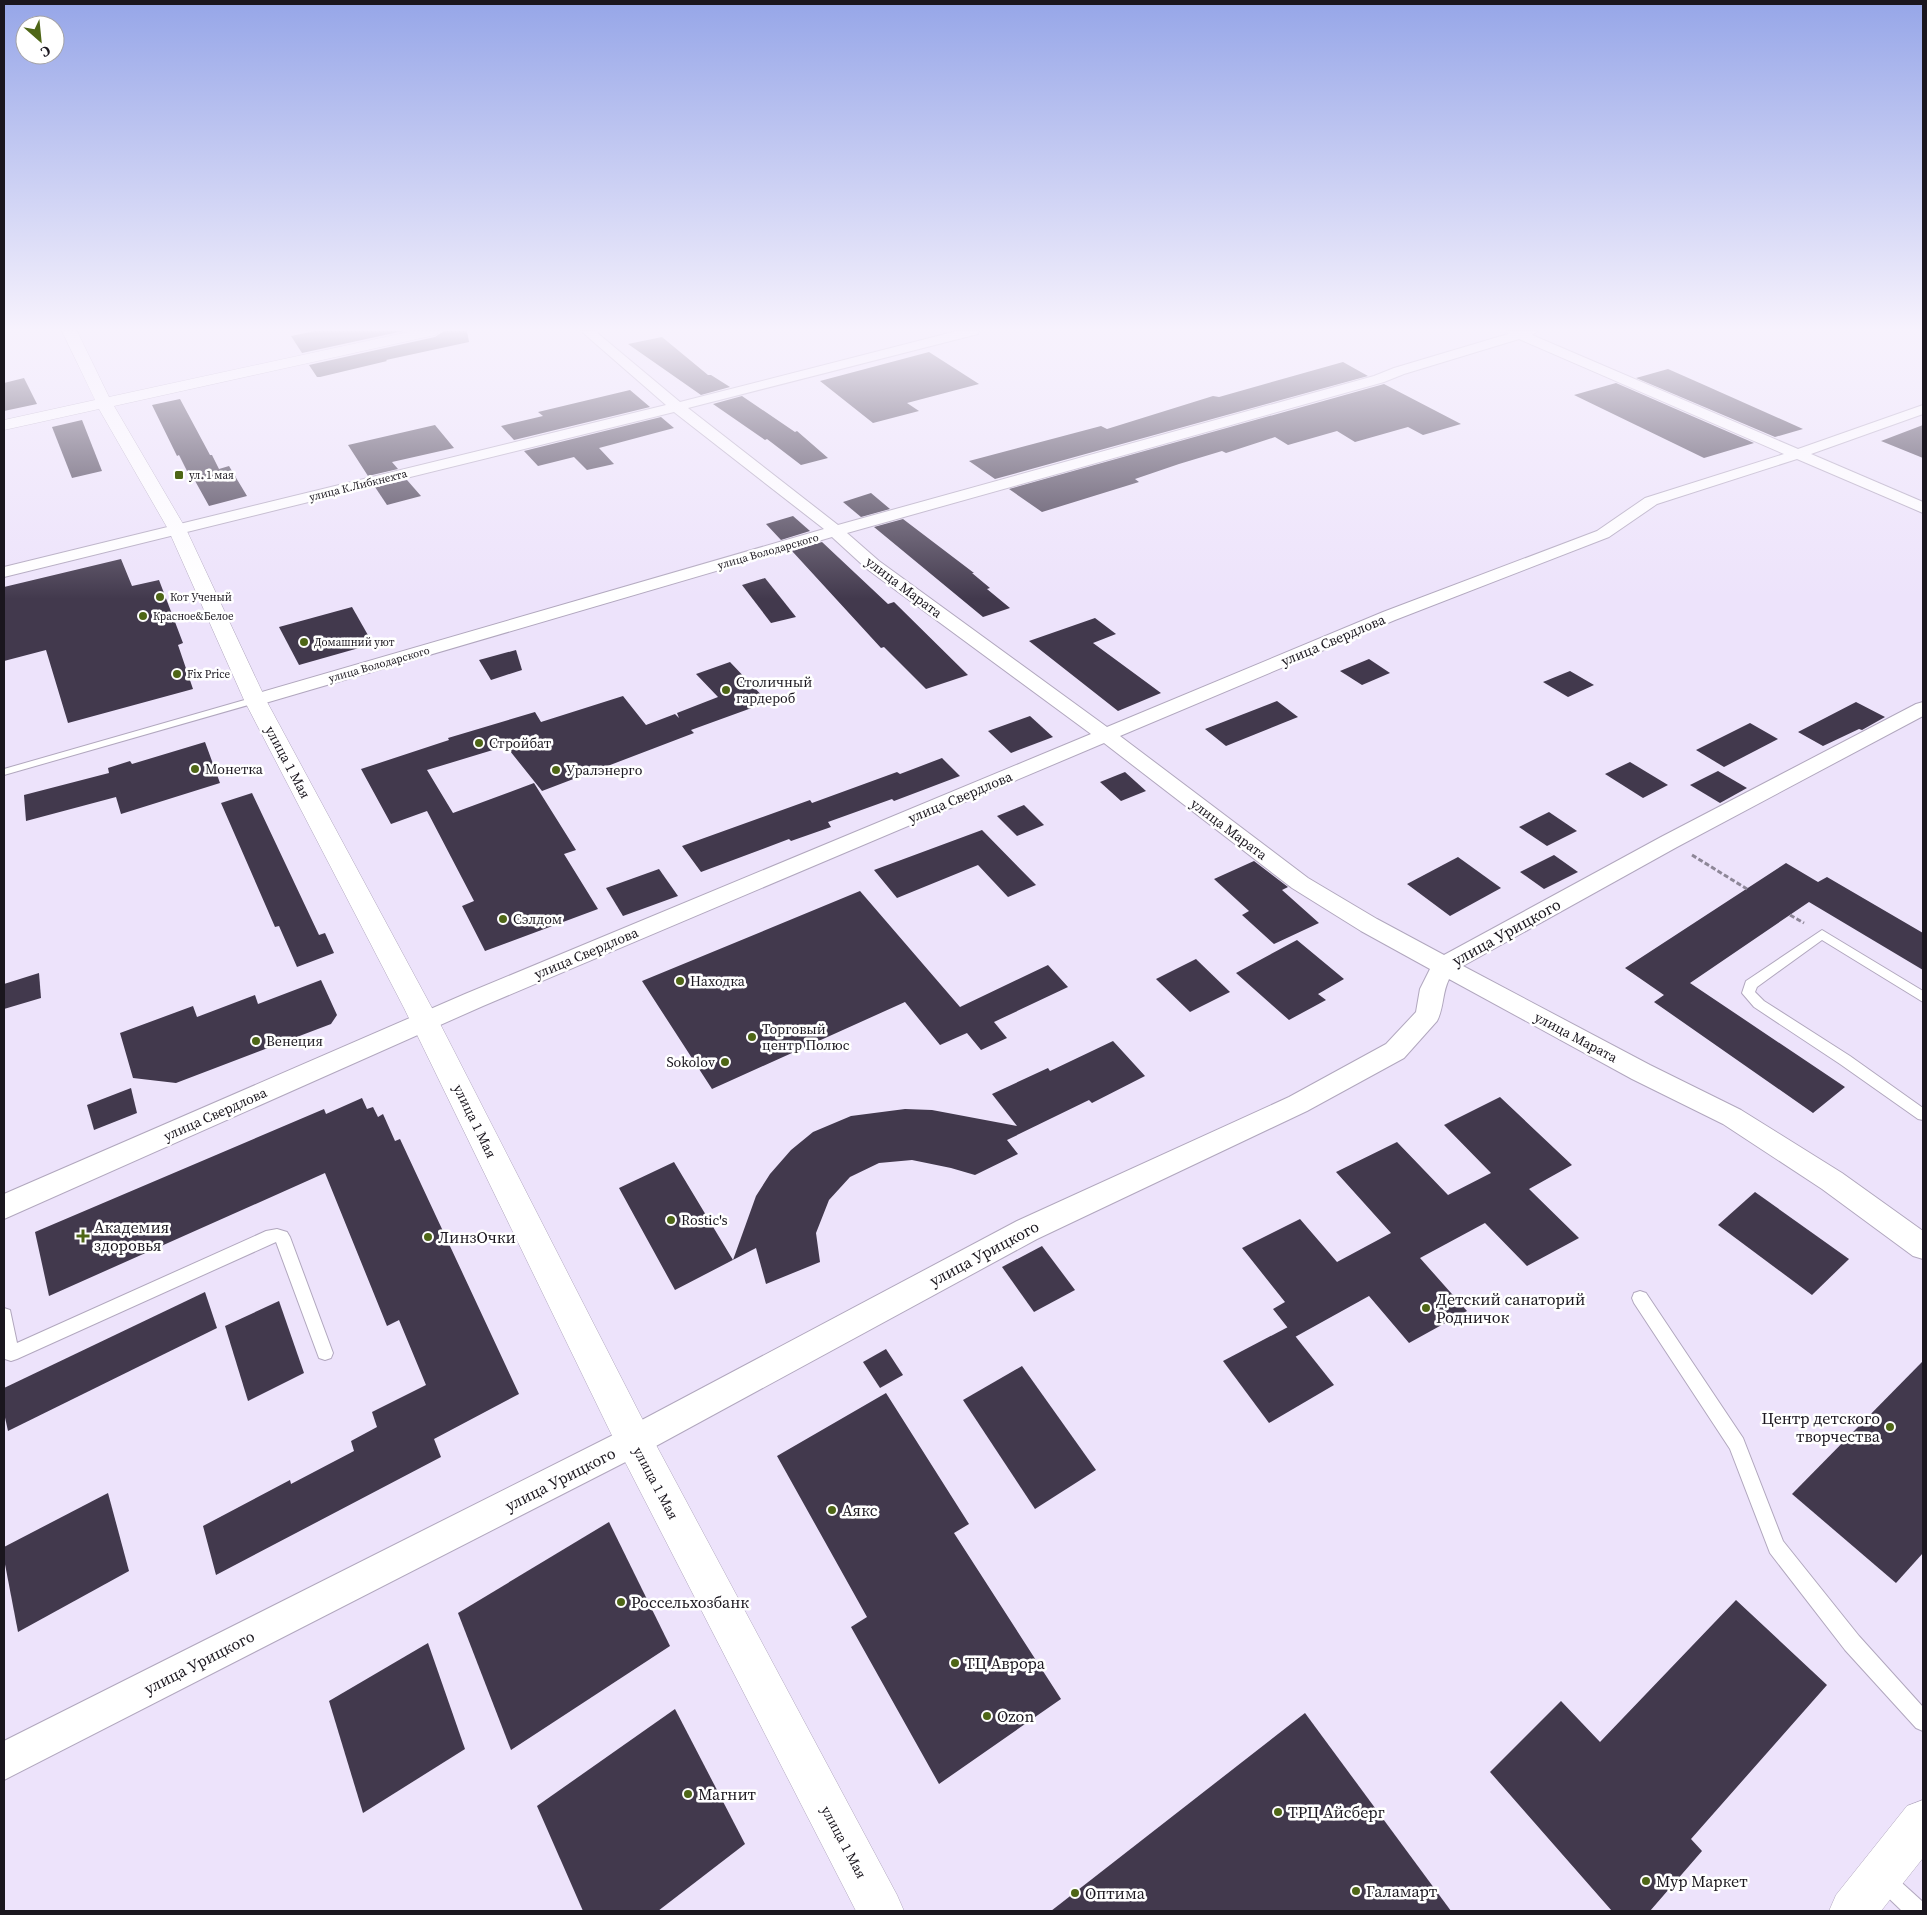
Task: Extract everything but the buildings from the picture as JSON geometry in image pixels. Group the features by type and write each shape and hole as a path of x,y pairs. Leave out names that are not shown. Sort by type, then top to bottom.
{"main road":[{"path":"4,424 21,420"},
{"name":"улица 1 Мая","path":"114,420 177,530 255,700 425,1022 634,1441 881,1911"},
{"path":"1852,1911 1923,1822"}],"street":[{"name":"улица К.Либкнехта","path":"4,572 623,420"},
{"name":"улица Марата","path":"694,420 835,531 873,565 1108,736 1300,883 1369,925 1444,966 1641,1072 1732,1117 1832,1181 1923,1247"},
{"name":"улица Володарского","path":"255,700 835,531 1234,420"},
{"path":"1722,420 1923,508"},
{"name":"улица Свердлова","path":"4,1207 425,1022 1108,736 1389,616 1603,534 1651,501 1798,454 1891,420"},
{"name":"улица Урицкого","path":"4,1761 634,1441 1027,1230 1298,1104 1395,1051 1428,1015 1432,989 1444,966 1670,842 1923,708"}],"lane":[{"name":"улица Володарского","path":"4,772 255,700"},
{"path":"1923,997 1822,934 1751,984 1748,993 1759,1004 1845,1060 1923,1115"},
{"path":"4,1315 7,1356 262,1240 277,1235 282,1237 325,1352"},
{"path":"1640,1298 1737,1444 1776,1547 1852,1643 1923,1721"},
{"path":"1880,1876 1917,1911"}],"path":[{"path":"1670,842 1747,889"}],"place":[{"name":"ул. 1 мая","path":"179,475"},
{"name":"Кот Ученый","path":"160,597"},
{"name":"Красное&Белое","path":"143,616"},
{"name":"Домашний уют","path":"304,642"},
{"name":"Fix Price","path":"177,674"},
{"name":"Столичный гардероб","path":"726,690"},
{"name":"Стройбат","path":"479,743"},
{"name":"Монетка","path":"195,769"},
{"name":"Уралэнерго","path":"556,770"},
{"name":"Сэлдом","path":"503,919"},
{"name":"Находка","path":"680,981"},
{"name":"Торговый центр Полюс","path":"752,1037"},
{"name":"Венеция","path":"256,1041"},
{"name":"Sokolov","path":"725,1062"},
{"name":"Rostic's","path":"671,1220"},
{"name":"Академия здоровья","path":"83,1236"},
{"name":"ЛинзОчки","path":"428,1237"},
{"name":"Детский санаторий Родничок","path":"1426,1308"},
{"name":"Центр детского творчества","path":"1890,1427"},
{"name":"Аякс","path":"832,1510"},
{"name":"Россельхозбанк","path":"621,1602"},
{"name":"ТЦ Аврора","path":"955,1663"},
{"name":"Ozon","path":"987,1716"},
{"name":"Магнит","path":"688,1794"},
{"name":"ТРЦ Айсберг","path":"1278,1812"},
{"name":"Мур Маркет","path":"1646,1881"},
{"name":"Галамарт","path":"1356,1891"},
{"name":"Оптима","path":"1075,1893"}]}
